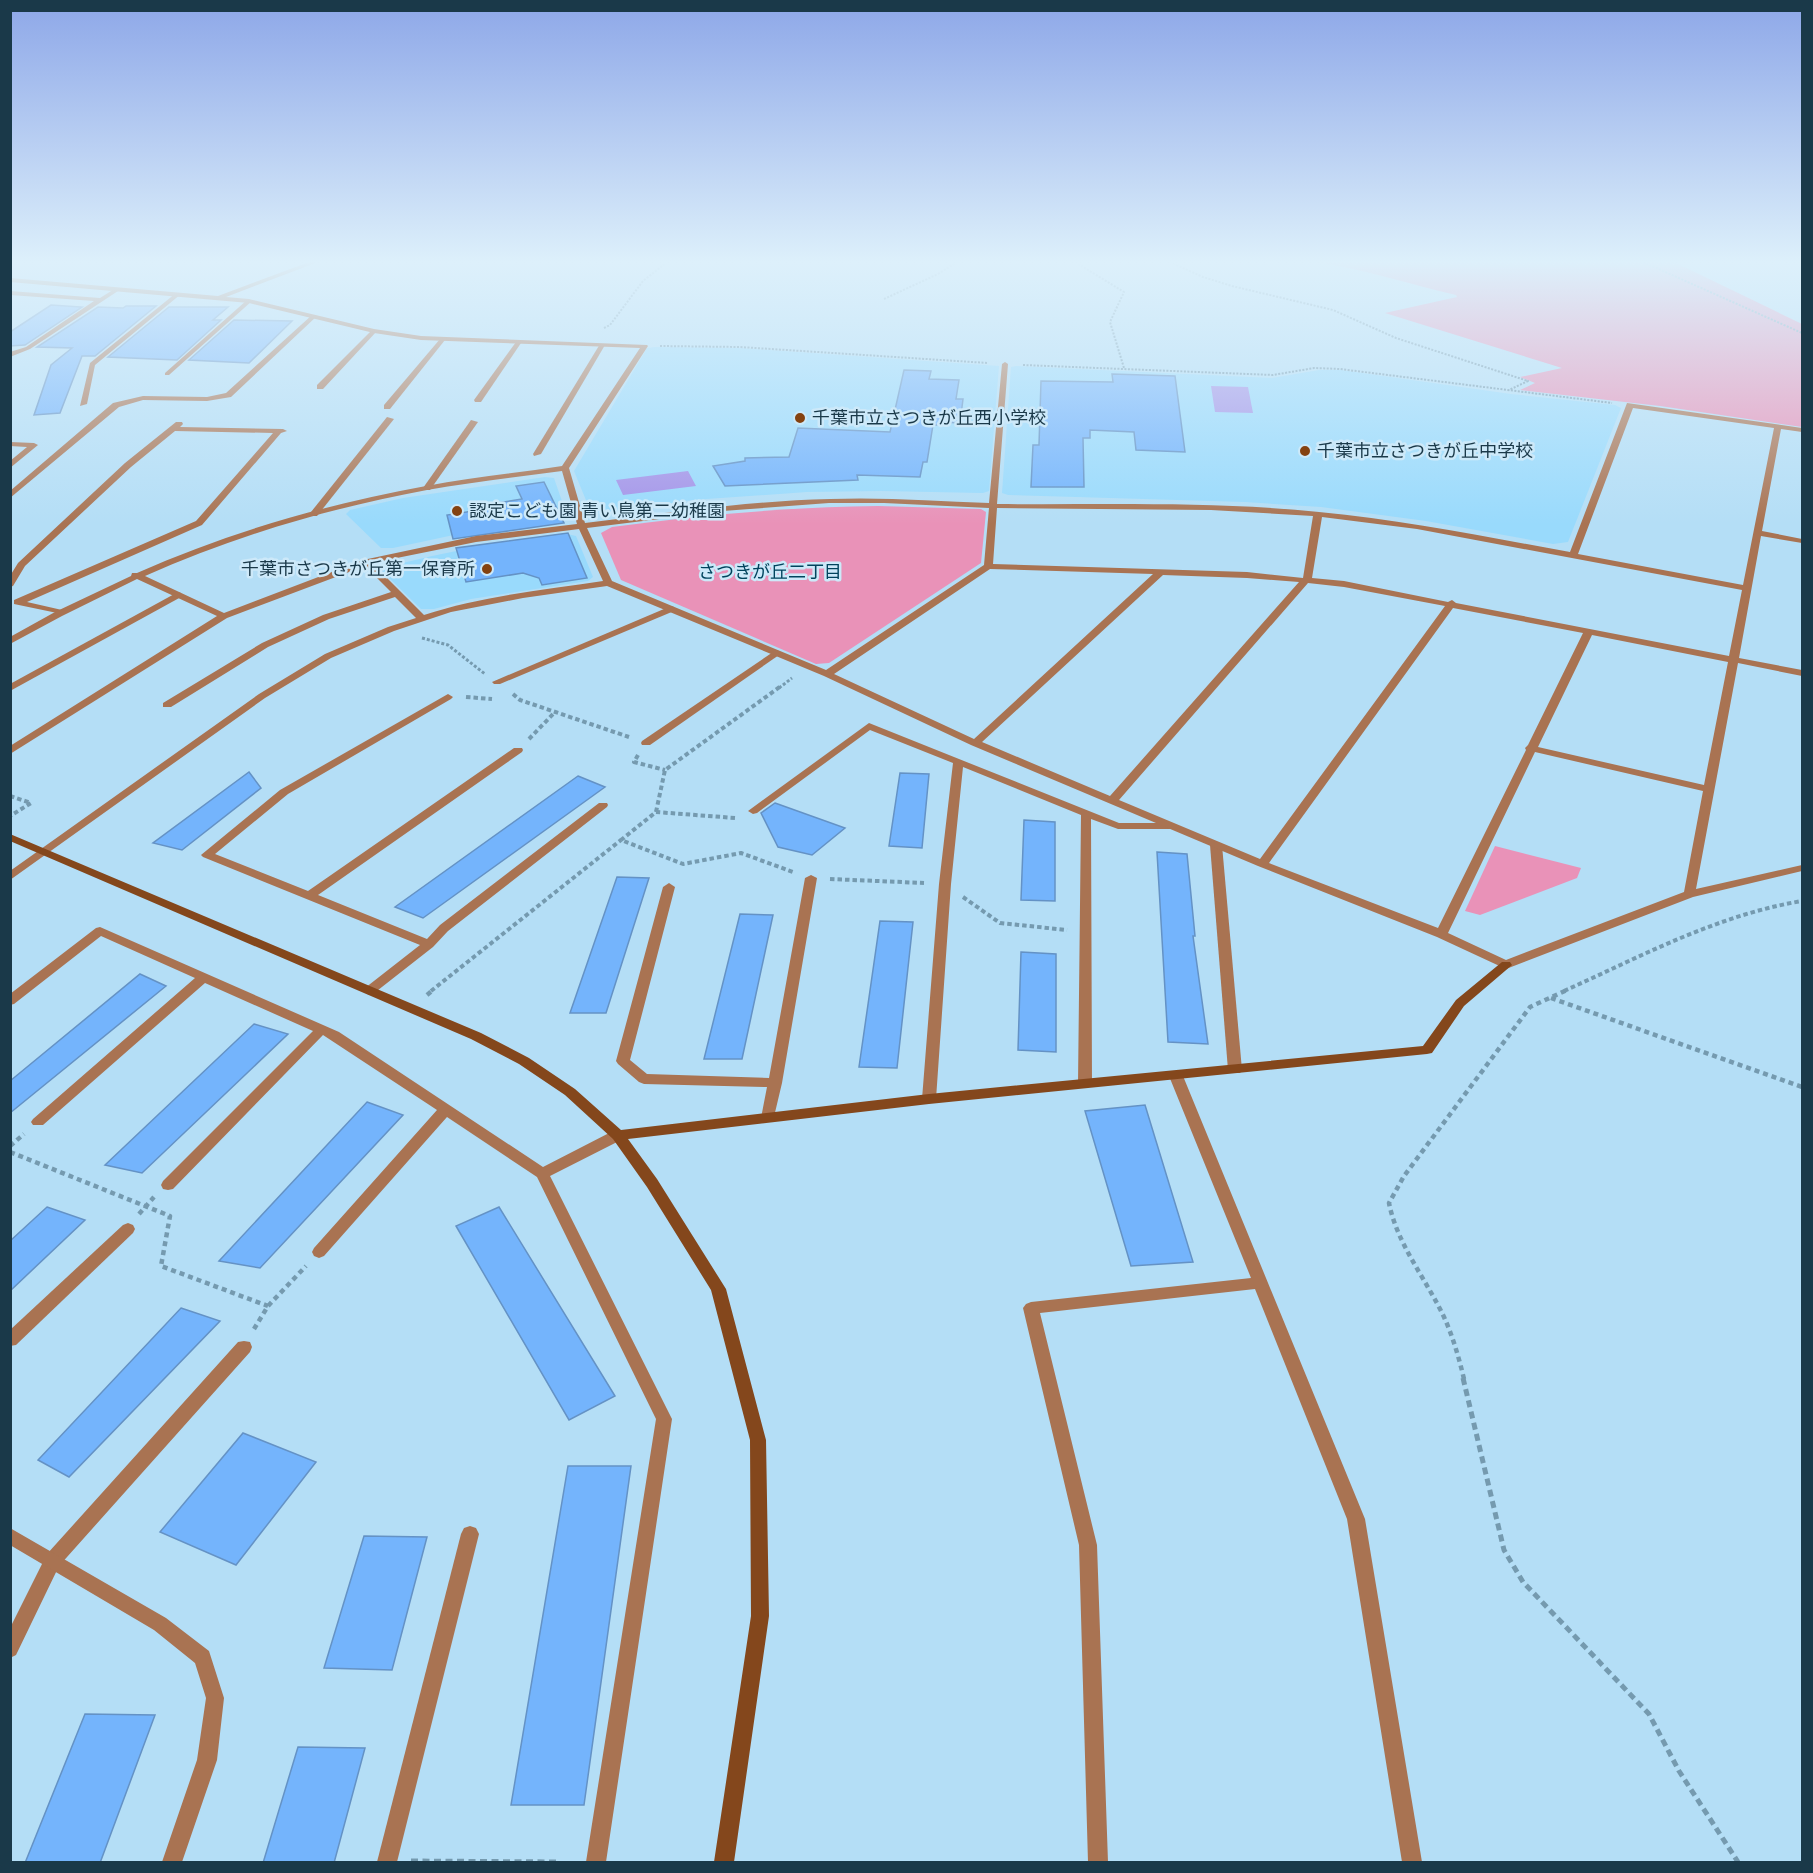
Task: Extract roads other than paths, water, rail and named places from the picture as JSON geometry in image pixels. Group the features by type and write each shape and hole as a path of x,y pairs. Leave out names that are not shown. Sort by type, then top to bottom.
{"street":[{"path":"10,355 24,349"},
{"path":"83,404 92,364 110,349"},
{"path":"167,374 195,349"},
{"path":"10,496 116,405 143,398 207,399 228,395 278,349"},
{"path":"320,387 356,349"},
{"path":"387,407 434,349"},
{"path":"478,400 514,349"},
{"path":"537,454 599,349"},
{"path":"10,641 59,612 135,575 229,539 314,514 427,488 565,468 643,349"},
{"path":"988,566 1005,364"},
{"path":"1573,556 1630,405 1803,430"},
{"path":"314,514 390,418"},
{"path":"427,488 474,422"},
{"path":"1689,894 1778,426"},
{"path":"10,584 21,565 128,465 176,427 283,431 199,523 14,600"},
{"path":"10,444 34,445 10,466"},
{"path":"565,468 582,526 608,583"},
{"path":"10,751 224,616 366,562 476,539 723,509 829,501 993,506 1211,508 1317,514 1417,526 1747,588"},
{"path":"1112,801 1307,579 1317,514"},
{"path":"1757,533 1803,541"},
{"path":"366,562 422,618"},
{"path":"827,674 988,566 1307,579 1452,603 1803,673"},
{"path":"975,743 1161,572"},
{"path":"135,575 224,616"},
{"path":"10,877 270,691 327,656 422,618 483,602 608,583 827,674 975,743 1262,864 1441,934 1506,965"},
{"path":"167,705 265,645 326,617 397,593"},
{"path":"10,688 178,595"},
{"path":"14,600 59,612"},
{"path":"1262,864 1452,603"},
{"path":"497,682 671,609"},
{"path":"1441,934 1588,631"},
{"path":"646,743 776,653"},
{"path":"429,944 207,855 284,792 447,697"},
{"path":"753,811 869,726 1119,826 1171,826"},
{"path":"1530,748 1709,789"},
{"path":"309,896 518,750"},
{"path":"929,1099 945,884 958,762"},
{"path":"369,991 429,944 444,928 603,805"},
{"path":"1085,1084 1086,813"},
{"path":"10,837 476,1036 524,1061 570,1092 618,1135 652,1183 718,1289 758,1440 760,1616 724,1863"},
{"path":"1216,845 1235,1070"},
{"path":"542,1174 618,1135 929,1099 1427,1050 1460,1003 1506,965 1689,894 1803,868"},
{"path":"768,1118 811,878"},
{"path":"669,887 623,1061 644,1079 775,1083"},
{"path":"10,1001 100,931 334,1035 542,1174 663,1419 596,1863"},
{"path":"38,1122 204,977"},
{"path":"168,1185 322,1029"},
{"path":"1176,1076 1356,1519 1412,1863"},
{"path":"319,1252 446,1109"},
{"path":"10,1340 128,1229"},
{"path":"1098,1863 1088,1545 1031,1308 1260,1283"},
{"path":"10,1649 52,1560 244,1347"},
{"path":"387,1862 470,1533"},
{"path":"10,1536 160,1624 202,1657 215,1698 207,1760 172,1863"}],"place":[{"name":"千葉市立さつきが丘西小学校","path":"800,418"},
{"name":"千葉市立さつきが丘中学校","path":"1305,451"},
{"name":"認定こども園 青い鳥第二幼稚園","path":"457,511"},
{"name":"千葉市さつきが丘第一保育所","path":"487,569"}],"district":[{"name":"さつきが丘二丁目","path":"770,572"}]}
